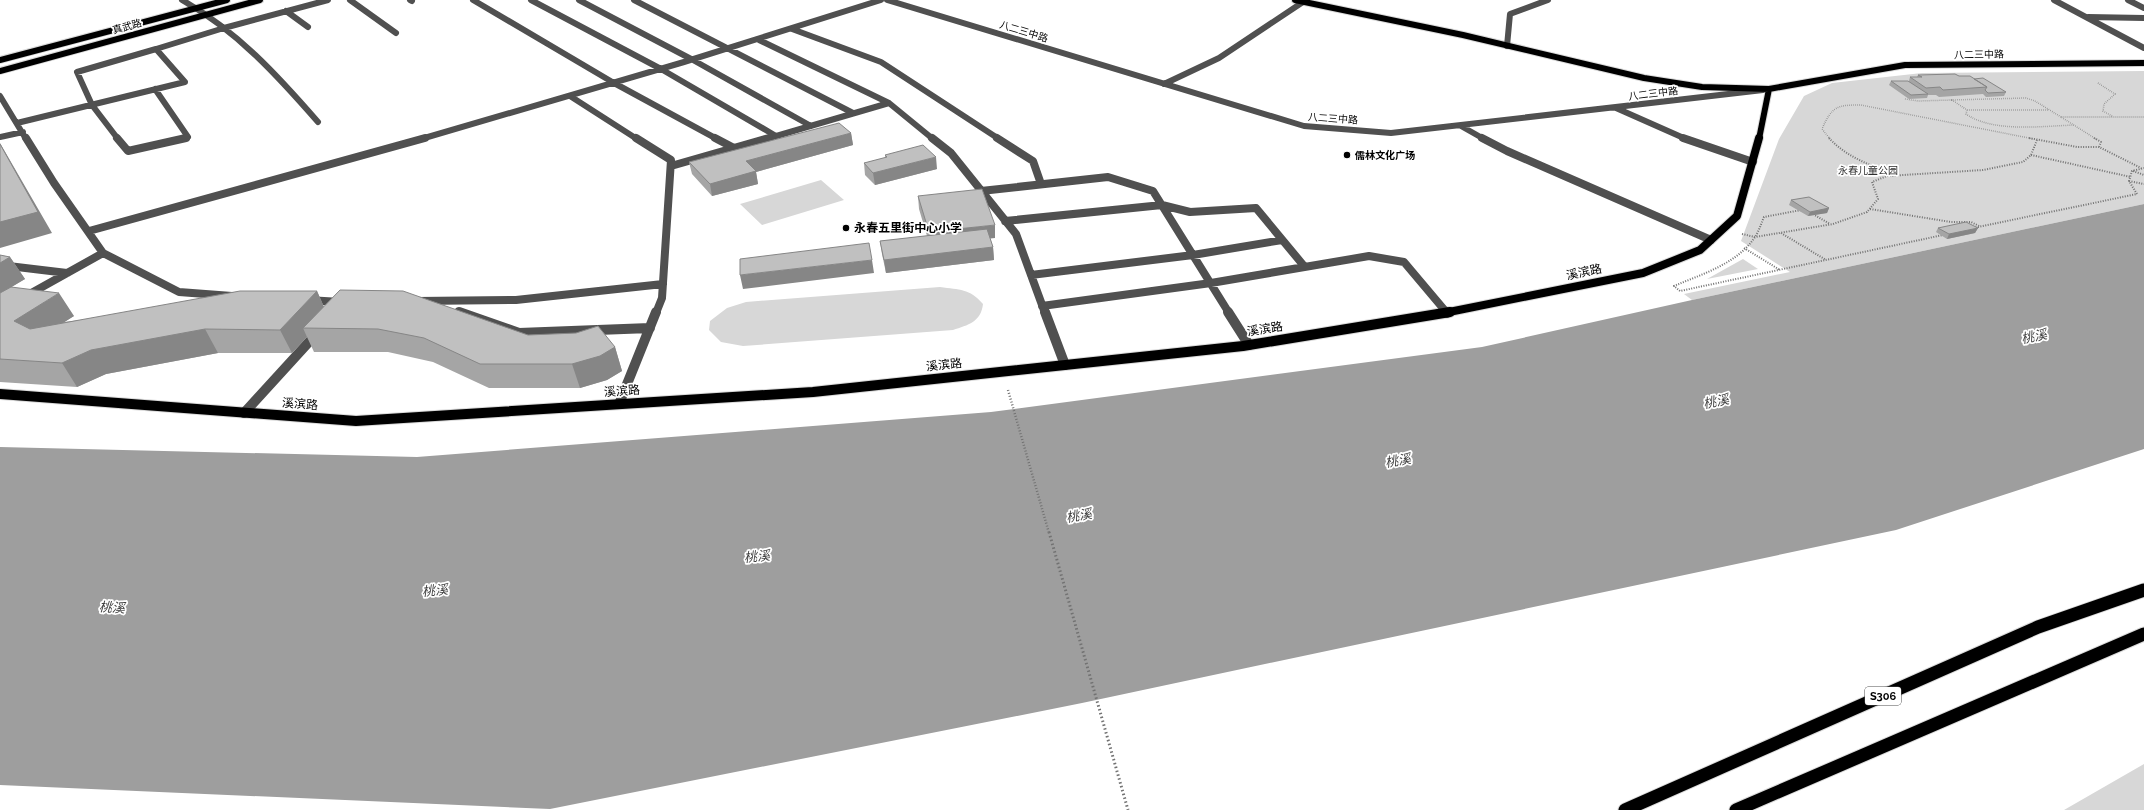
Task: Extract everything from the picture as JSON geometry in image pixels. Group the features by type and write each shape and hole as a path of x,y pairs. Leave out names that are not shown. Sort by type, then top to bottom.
{"main road":[{"name":"真武路","path":"0,60 228,0"},
{"name":"真武路","path":"0,71 260,0"},
{"name":"八二三中路","path":"1295,0 1507,46 1644,78 1702,87 1769,90 1905,65 2144,62"},
{"name":"溪滨路","path":"0,394 356,421 813,392 1250,345 1447,313 1643,273 1700,250 1737,216 1753,162 1769,90"},
{"name":"S306","path":"1624,810 2038,627 2144,590"},
{"path":"1736,810 2144,634"}],"street":[{"path":"182,0 208,14 269,67 318,122"},
{"path":"155,89 188,137 128,151 92,105 77,72 224,28 328,0"},
{"path":"350,0 396,33"},
{"path":"473,0 614,83 734,148"},
{"path":"531,0 661,69 776,136"},
{"path":"579,0 693,60 810,126"},
{"path":"634,0 730,48 853,113"},
{"path":"89,231 570,96 760,40 881,0"},
{"name":"八二三中路","path":"887,0 1304,126 1391,133 1769,90"},
{"path":"1507,46 1510,14 1548,0"},
{"path":"2054,0 2144,48"},
{"path":"2128,0 2144,8"},
{"path":"1164,84 1219,58 1305,1"},
{"path":"286,11 308,27"},
{"path":"2086,17 2144,18"},
{"path":"792,29 881,62 1033,161 1041,184"},
{"path":"760,40 889,103 951,153 1016,234 1065,365"},
{"path":"17,123 186,82 156,49"},
{"path":"0,96 54,183 103,253 179,292 241,296"},
{"path":"570,96 671,160 662,298 619,404"},
{"path":"671,166 889,103"},
{"path":"1616,108 1681,137 1753,162"},
{"path":"1461,126 1507,151 1711,240"},
{"path":"0,137 22,132"},
{"path":"981,191 1108,177 1153,191 1250,345"},
{"path":"1005,221 1162,205 1190,212 1256,208 1304,266"},
{"path":"1031,275 1193,255 1282,240"},
{"path":"20,300 103,253"},
{"path":"1042,306 1211,283 1369,256 1404,262 1447,313"},
{"path":"0,265 67,274"},
{"path":"650,328 519,333 459,312 411,305 516,300 663,284"},
{"path":"295,300 354,302"},
{"path":"300,309 337,311"},
{"path":"244,413 327,323"}],"path":[{"path":"2098,83 2115,94 2104,104 2103,111 2113,117"},
{"path":"1905,99 1918,101 2026,98 2035,101 2101,142 2100,147"},
{"path":"1952,100 1967,110 2050,110"},
{"path":"1898,176 1849,156 1831,141 1822,129 1830,111 1841,105 1861,105 2077,147 2100,147 2143,168"},
{"path":"1967,110 1966,114 1969,118 1991,126 2075,125"},
{"path":"2061,117 2144,117"},
{"path":"1722,229 1755,237 1830,224 1867,212 1870,209 1878,199 1872,182 1887,176 1983,170 2023,162 2031,155 2037,139"},
{"path":"2031,155 2131,177"},
{"path":"2132,171 2143,168"},
{"path":"2129,181 2132,171"},
{"path":"2132,171 2144,175"},
{"path":"2129,181 2144,184"},
{"path":"1973,228 2137,194 2129,181"},
{"path":"1804,209 1764,217 1755,237 1744,248 1712,269 1674,286 1680,291 1950,233"},
{"path":"1870,209 1951,222 1971,222 1980,226"},
{"path":"1811,213 1830,224"},
{"path":"1780,233 1826,260"},
{"path":"1744,248 1780,270"},
{"path":"1003,372 1128,810"}],"green space":[{"name":"永春儿童公园","path":"2144,71 2144,204 1692,300 1684,294 1790,272 1741,241 1779,139 1804,96 1832,83 1922,73"},
{"path":"821,180 844,200 762,225 740,204"},
{"path":"1743,259 1758,269 1707,279"},
{"path":"940,287 959,289 969,292 978,299 983,304 980,315 977,319 969,324 953,330 743,346 721,342 709,330 710,321 727,308 746,302"},
{"path":"2144,764 2144,810 2064,810"}],"water":[{"name":"桃溪","path":"2144,204 2144,449 1896,530 1082,703 550,809 0,785 0,447 417,457 991,412 1482,347 1692,300"}],"building":[{"path":"1955,74 1959,76 1970,76 1987,87 1943,90 1940,87 1926,88 1910,77 1922,77 1918,75"},
{"path":"1983,78 2006,92 1988,93 1985,90 1987,87 1974,79"},
{"path":"1891,81 1908,81 1928,94 1911,95"},
{"path":"839,123 851,133 746,161 756,171 710,184 689,162"},
{"path":"0,144 38,212 0,222"},
{"path":"923,145 936,157 873,173 864,163 887,157 885,155"},
{"path":"982,189 995,225 929,232 918,196"},
{"path":"1809,197 1829,208 1810,212 1791,200"},
{"path":"1966,222 1978,228 1949,234 1938,228"},
{"path":"987,229 993,247 884,260 880,241"},
{"path":"869,243 872,260 740,275 740,259"},
{"path":"0,255 10,257 0,263"},
{"path":"11,287 59,293 14,321 30,329 240,291 317,291 280,330 205,329 91,350 62,363 0,359 0,293"},
{"path":"340,290 403,291 528,335 576,333 598,326 615,347 600,356 572,364 480,364 424,338 378,329 303,328"}],"place":[{"name":"儒林文化广场","path":"1347,155"},
{"name":"永春五里街中心小学","path":"846,228"}]}
